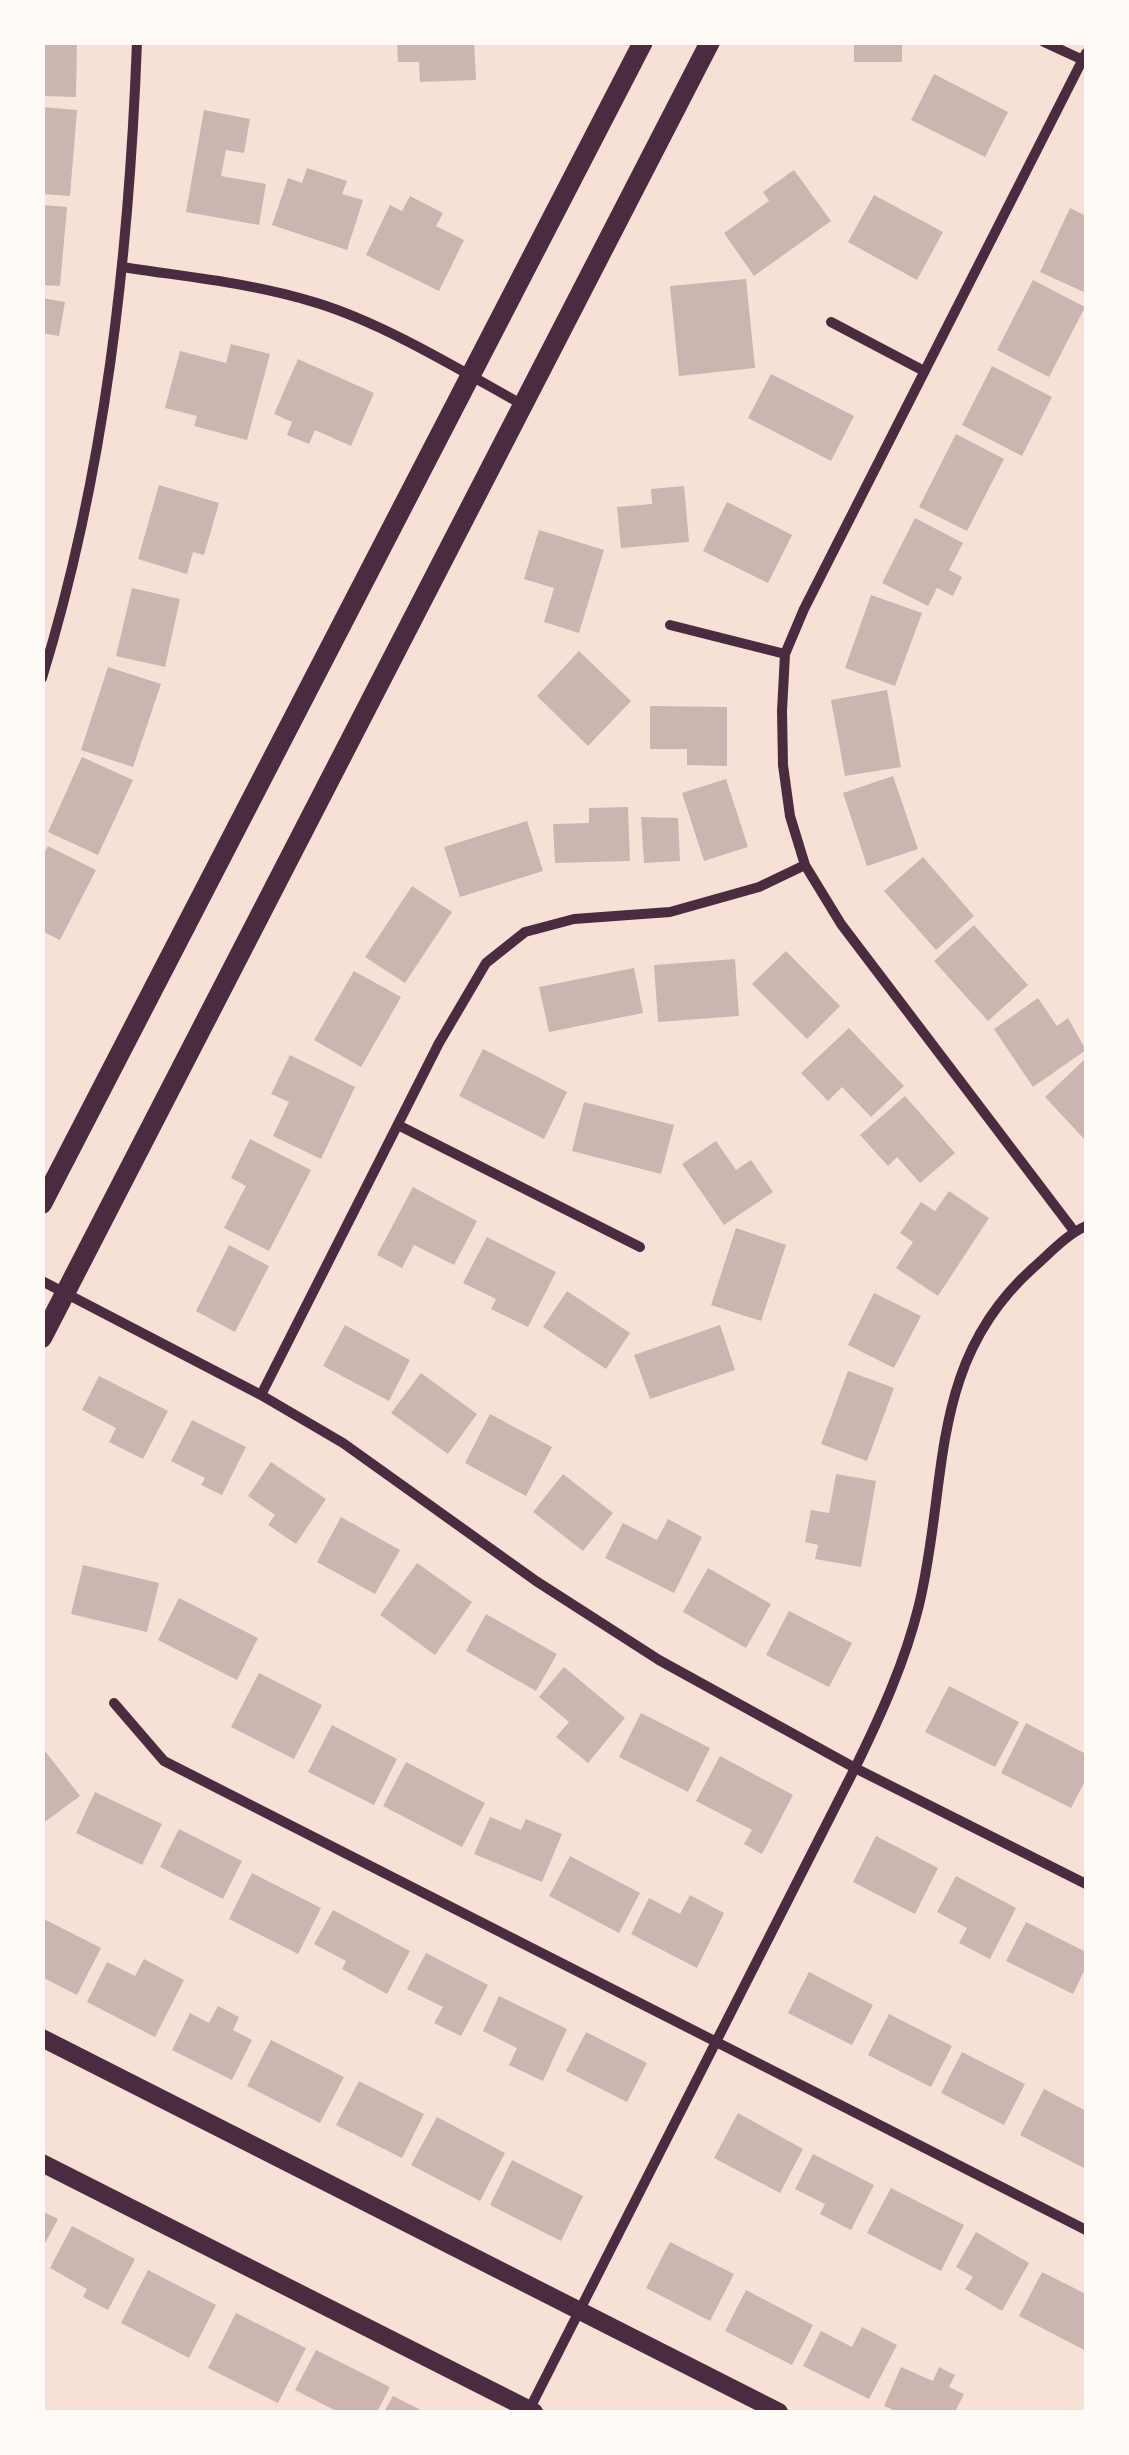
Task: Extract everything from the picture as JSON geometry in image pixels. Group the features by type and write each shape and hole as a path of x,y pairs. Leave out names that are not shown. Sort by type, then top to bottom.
{"main road":[{"path":"42,1204 643,42"},
{"path":"42,1338 710,42"}],"street":[{"path":"42,678 83,527 108,378 122,267 137,42"},
{"path":"1044,42 1084,56 804,609 785,654 783,765 790,816 805,864 841,924 1074,1231"},
{"path":"122,267 273,291 321,304 524,406"},
{"path":"831,322 924,371"},
{"path":"670,625 785,654"},
{"path":"261,1395 439,1043 486,963 525,932 574,919 670,912 759,887 805,864"},
{"path":"398,1126 640,1248"},
{"path":"42,2163 530,2412 896,1678 918,1608 953,1395 993,1312 1019,1281 1074,1231 1086,1226"},
{"path":"42,1280 343,1442 536,1581 659,1660 854,1768 1086,1884"},
{"path":"114,1702 164,1762 1086,2230"},
{"path":"42,2038 779,2412"}],"building":[{"path":"42,42 77,42 76,97 42,96"},
{"path":"397,42 474,42 476,80 420,82 419,62 398,62"},
{"path":"854,42 902,42 902,62 854,62"},
{"path":"934,74 1008,112 985,157 911,120"},
{"path":"42,107 77,110 70,196 42,194"},
{"path":"204,110 250,119 244,153 226,150 221,176 266,184 259,225 186,212"},
{"path":"307,168 347,181 342,194 363,200 347,250 272,225 288,178 302,183"},
{"path":"794,170 831,221 754,276 724,233 769,201 763,192"},
{"path":"874,195 943,232 917,280 848,242"},
{"path":"410,196 443,213 436,226 464,240 439,291 366,255 390,205 402,211"},
{"path":"42,205 67,207 60,286 42,285"},
{"path":"1070,208 1086,216 1086,293 1040,272"},
{"path":"746,279 755,368 679,376 670,286"},
{"path":"1033,280 1085,307 1049,377 997,350"},
{"path":"42,298 65,302 59,336 42,333"},
{"path":"231,344 270,354 247,440 194,426 197,416 165,408 180,351 226,363"},
{"path":"298,359 374,393 351,446 315,430 309,444 287,435 292,422 274,414"},
{"path":"992,366 1052,397 1022,456 962,425"},
{"path":"771,374 854,416 831,461 748,418"},
{"path":"956,434 1004,459 967,531 919,507"},
{"path":"159,485 219,503 204,555 193,552 187,574 138,559"},
{"path":"684,486 689,542 621,548 617,507 652,504 651,489"},
{"path":"727,502 792,535 768,583 703,551"},
{"path":"915,518 963,543 949,570 962,577 953,596 937,588 928,606 882,583"},
{"path":"539,530 604,550 579,633 544,622 554,588 524,579"},
{"path":"132,588 180,599 165,667 116,656"},
{"path":"871,595 922,613 895,686 845,668"},
{"path":"579,651 631,701 588,746 537,696"},
{"path":"108,667 161,684 133,767 81,750"},
{"path":"887,690 901,767 845,776 831,700"},
{"path":"650,706 727,707 727,766 687,765 687,749 650,749"},
{"path":"82,757 133,780 98,855 48,832"},
{"path":"893,776 918,849 867,866 843,793"},
{"path":"726,779 748,847 704,861 682,793"},
{"path":"628,807 630,861 555,863 553,824 589,823 589,808"},
{"path":"641,817 678,818 680,861 644,863"},
{"path":"527,821 543,871 460,897 444,847"},
{"path":"48,846 96,870 60,940 42,931 42,857"},
{"path":"923,857 974,916 936,950 884,891"},
{"path":"412,886 452,912 405,983 365,957"},
{"path":"974,925 1028,985 988,1021 934,961"},
{"path":"786,951 840,1006 807,1039 752,984"},
{"path":"735,959 739,1016 658,1022 654,965"},
{"path":"634,968 643,1013 549,1032 539,987"},
{"path":"354,971 401,997 361,1067 314,1040"},
{"path":"1038,998 1057,1026 1068,1018 1086,1050 1033,1087 994,1029"},
{"path":"849,1028 904,1086 871,1117 842,1087 828,1101 801,1073"},
{"path":"483,1049 567,1092 544,1139 459,1096"},
{"path":"290,1055 355,1087 321,1159 273,1136 289,1102 271,1094"},
{"path":"1086,1058 1086,1141 1045,1097"},
{"path":"905,1096 955,1153 920,1183 897,1157 888,1166 860,1135"},
{"path":"584,1102 674,1125 661,1174 572,1151"},
{"path":"250,1139 311,1170 269,1251 224,1228 246,1186 231,1178"},
{"path":"716,1141 736,1170 751,1160 773,1192 724,1225 682,1164"},
{"path":"413,1187 477,1221 454,1265 414,1245 402,1268 377,1255"},
{"path":"949,1191 989,1218 938,1296 896,1268 913,1242 900,1233 921,1202 935,1211"},
{"path":"736,1228 786,1245 761,1321 711,1305"},
{"path":"487,1237 556,1272 528,1327 491,1309 496,1299 463,1283"},
{"path":"229,1245 269,1266 235,1332 196,1311"},
{"path":"567,1291 630,1333 606,1369 543,1327"},
{"path":"874,1293 921,1316 894,1368 848,1345"},
{"path":"345,1325 410,1360 389,1401 323,1366"},
{"path":"720,1325 735,1370 650,1399 634,1355"},
{"path":"848,1371 894,1388 867,1461 821,1444"},
{"path":"421,1373 477,1414 448,1454 391,1413"},
{"path":"99,1376 168,1411 143,1459 109,1442 116,1428 82,1410"},
{"path":"490,1414 552,1447 526,1496 465,1463"},
{"path":"192,1420 246,1447 222,1495 201,1485 205,1478 171,1461"},
{"path":"271,1462 326,1499 296,1544 268,1525 275,1515 248,1496"},
{"path":"563,1474 613,1513 583,1551 533,1512"},
{"path":"836,1474 876,1481 861,1567 815,1559 818,1545 805,1542 811,1510 829,1513"},
{"path":"341,1517 400,1550 375,1594 317,1562"},
{"path":"668,1519 702,1537 674,1593 605,1558 623,1523 657,1540"},
{"path":"417,1563 472,1602 435,1655 380,1615"},
{"path":"83,1565 159,1583 147,1632 71,1614"},
{"path":"708,1568 771,1604 746,1648 683,1612"},
{"path":"179,1598 258,1638 237,1680 158,1640"},
{"path":"789,1611 852,1643 829,1687 766,1655"},
{"path":"486,1614 557,1654 536,1691 466,1651"},
{"path":"564,1667 625,1718 588,1763 556,1737 569,1722 539,1697"},
{"path":"259,1673 322,1705 294,1759 231,1727"},
{"path":"949,1686 1019,1722 995,1767 925,1732"},
{"path":"641,1713 710,1748 688,1792 619,1757"},
{"path":"1026,1723 1086,1754 1086,1779 1071,1808 1001,1773"},
{"path":"332,1725 397,1759 374,1805 308,1772"},
{"path":"42,1747 80,1796 42,1824"},
{"path":"720,1756 793,1795 762,1854 744,1844 752,1830 696,1801"},
{"path":"406,1762 485,1803 462,1847 383,1806"},
{"path":"95,1792 162,1824 142,1865 76,1833"},
{"path":"490,1817 521,1830 526,1819 562,1834 542,1882 474,1854"},
{"path":"179,1829 242,1861 223,1899 160,1867"},
{"path":"876,1836 938,1868 915,1914 853,1882"},
{"path":"570,1856 640,1893 619,1933 549,1896"},
{"path":"252,1873 321,1908 298,1954 229,1919"},
{"path":"956,1876 1016,1908 990,1959 959,1943 967,1928 937,1912"},
{"path":"690,1895 724,1913 697,1968 631,1934 649,1898 680,1914"},
{"path":"333,1910 410,1951 387,1994 342,1969 346,1961 314,1944"},
{"path":"42,1918 101,1948 77,1995 42,1977"},
{"path":"1026,1922 1086,1952 1086,1967 1073,1994 1006,1961"},
{"path":"426,1953 488,1985 461,2036 434,2023 443,2007 407,1989"},
{"path":"144,1959 184,1980 155,2037 87,2002 107,1962 135,1976"},
{"path":"809,1972 873,2005 852,2045 788,2013"},
{"path":"499,1996 567,2029 543,2081 509,2065 517,2048 483,2031"},
{"path":"218,2006 239,2017 233,2030 252,2040 232,2080 172,2050 190,2013 209,2023"},
{"path":"889,2014 952,2046 931,2087 868,2055"},
{"path":"586,2032 647,2063 627,2102 566,2071"},
{"path":"271,2040 344,2077 320,2123 247,2086"},
{"path":"962,2052 1025,2084 1004,2125 941,2093"},
{"path":"359,2081 424,2114 402,2158 336,2125"},
{"path":"1044,2089 1086,2111 1084,2168 1020,2135"},
{"path":"738,2113 803,2149 780,2193 714,2158"},
{"path":"437,2117 505,2153 480,2201 411,2165"},
{"path":"813,2154 874,2185 851,2230 820,2214 825,2204 795,2189"},
{"path":"512,2160 583,2196 561,2241 490,2205"},
{"path":"891,2188 964,2225 941,2271 867,2233"},
{"path":"42,2211 58,2219 42,2249"},
{"path":"72,2226 135,2259 108,2310 83,2297 87,2289 50,2268"},
{"path":"976,2232 1029,2263 1002,2311 965,2289 973,2277 956,2267"},
{"path":"670,2242 734,2274 710,2321 646,2288"},
{"path":"148,2270 216,2305 189,2358 121,2323"},
{"path":"1042,2272 1086,2294 1086,2351 1019,2316"},
{"path":"746,2290 813,2325 792,2365 725,2331"},
{"path":"236,2313 306,2348 278,2403 208,2368"},
{"path":"862,2327 897,2345 869,2399 803,2366 821,2331 852,2347"},
{"path":"316,2350 390,2387 377,2412 338,2412 295,2390"},
{"path":"901,2367 933,2381 939,2367 955,2375 949,2387 964,2394 955,2412 898,2412 884,2406"},
{"path":"393,2396 425,2412 384,2412"}]}
